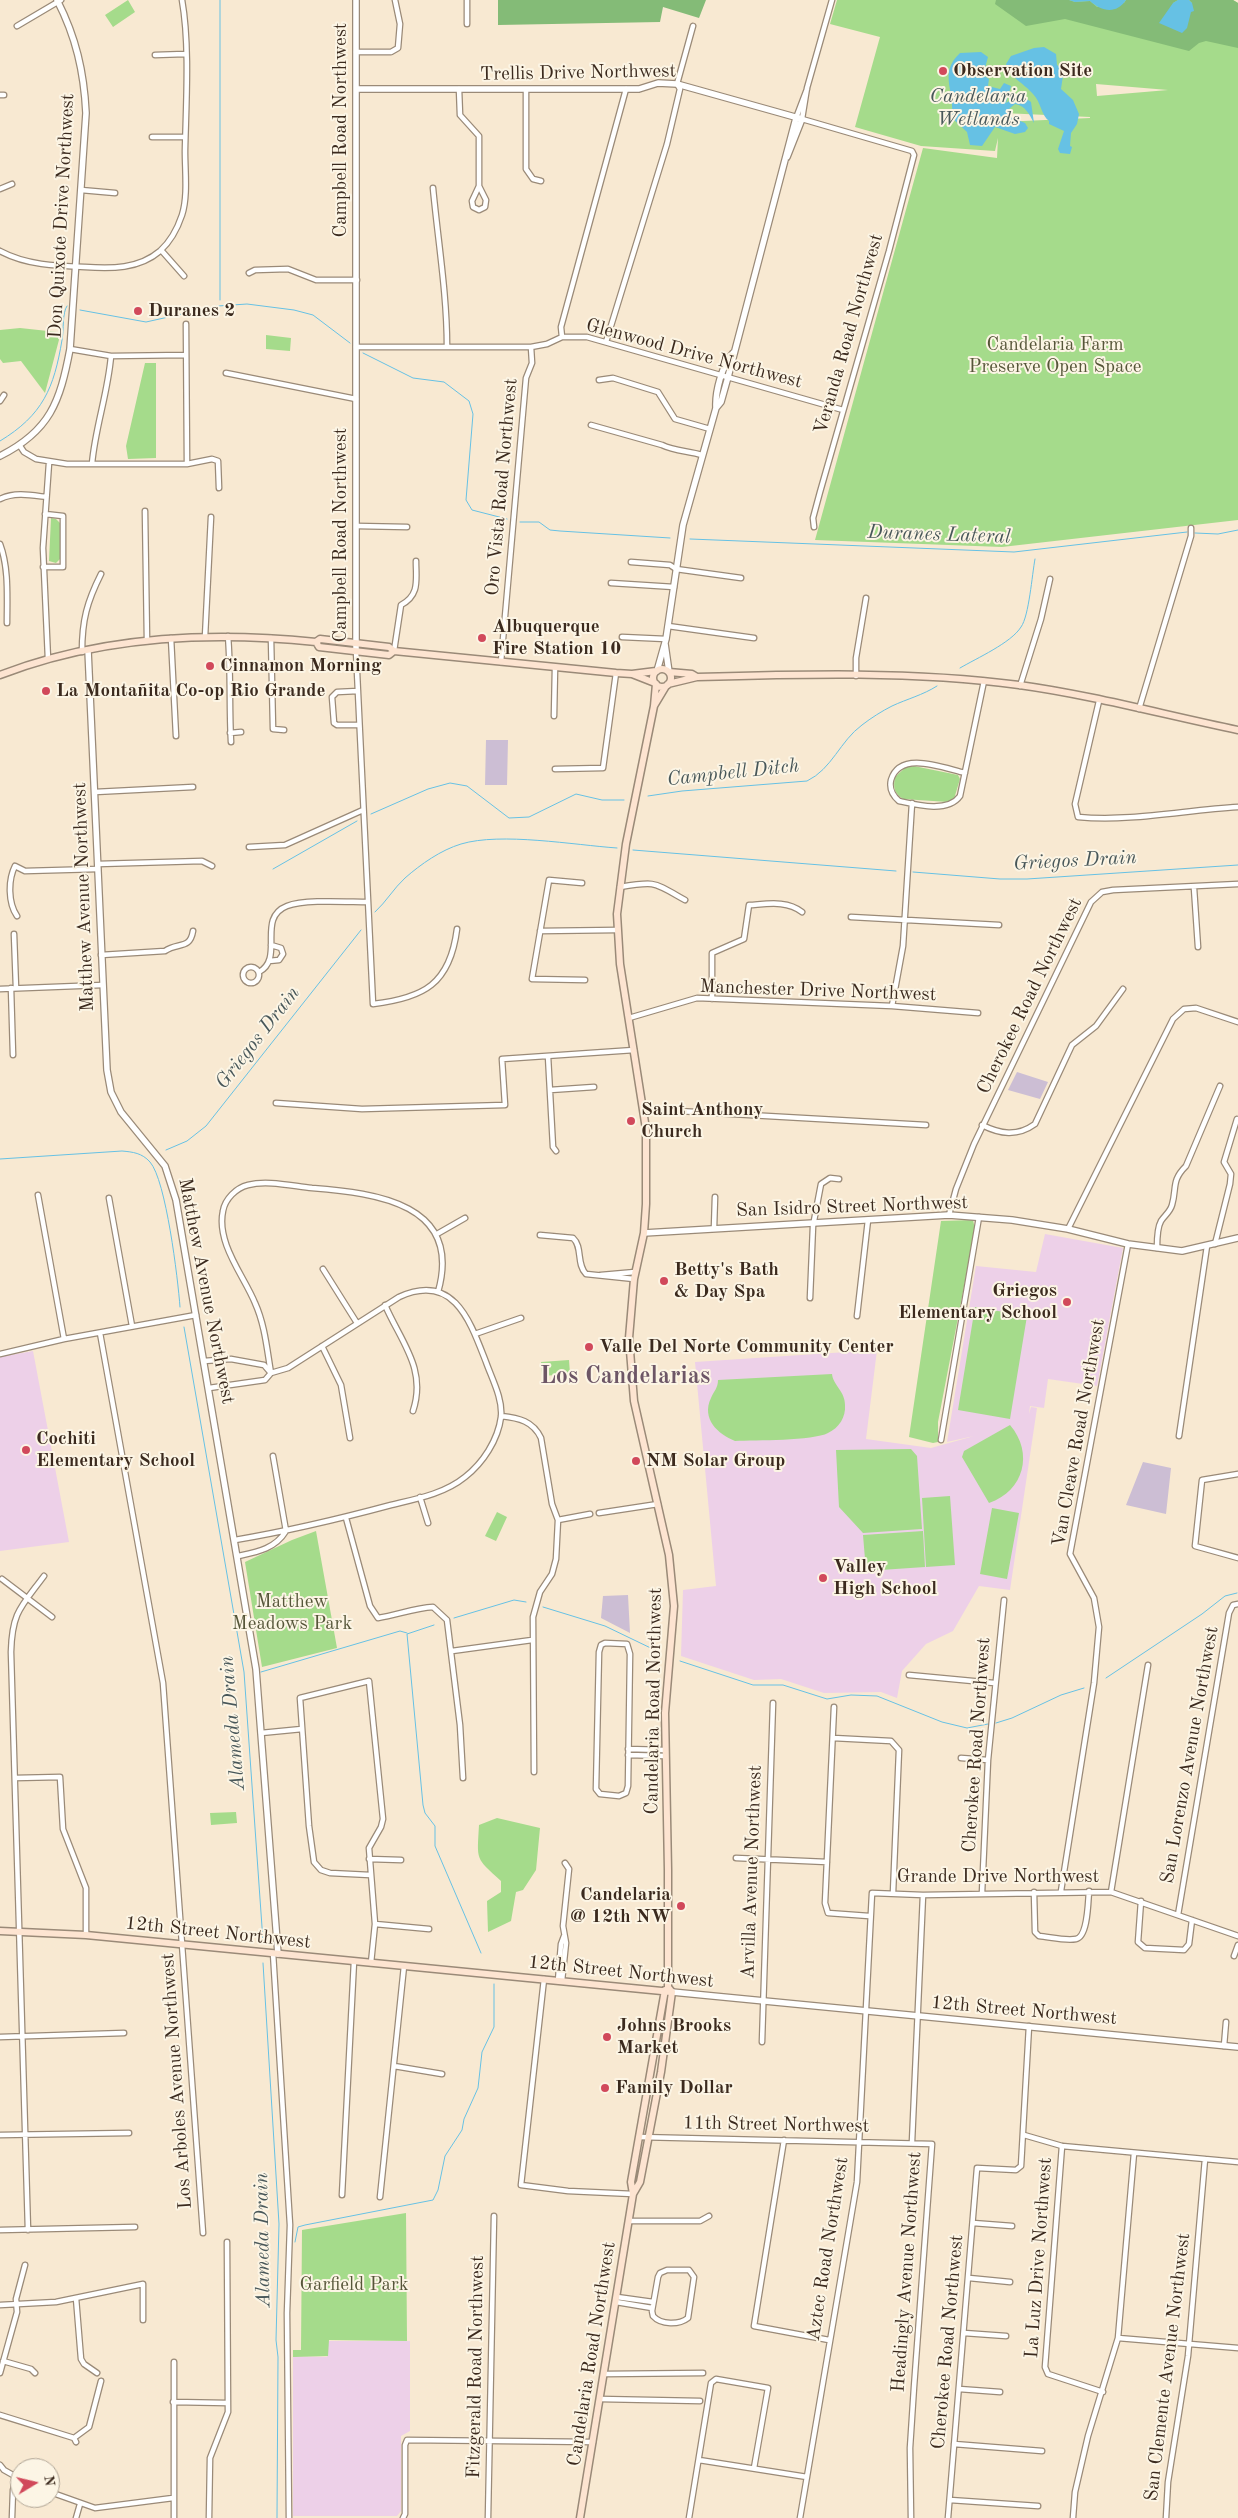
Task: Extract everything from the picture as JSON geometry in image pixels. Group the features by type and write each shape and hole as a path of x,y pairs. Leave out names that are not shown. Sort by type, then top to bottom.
{"main road":[{"path":"0,675 48,659 147,640 228,636 316,642 320,639 389,647 394,651 555,668 632,674 664,669 669,672 697,676"},
{"path":"316,642 319,647 389,655 394,651"},
{"path":"654,706 656,683 654,676 657,671"},
{"path":"654,706 671,677 669,672"},
{"path":"632,674 667,685 697,676 856,676 984,681 1098,700 1238,730"},
{"name":"Candelaria Road Northwest","path":"633,2194 640,2182 660,2072 668,1990 668,1870 665,1753 667,1674 672,1647 674,1606 669,1555 634,1400 630,1373 629,1338 634,1276 644,1234 647,1154 643,1109 617,930 620,887 637,783 654,706"},
{"name":"12th Street Northwest","path":"0,1931 86,1935 668,1990"},
{"name":"Candelaria Road Northwest","path":"580,2518 629,2221 633,2194 631,2182 668,1990"}],"street":[{"path":"0,251 14,258 30,262 76,267 117,268 133,265 161,250 177,229 182,214 185,137 185,54 182,0"},
{"name":"Campbell Road Northwest","path":"356,0 356,651 373,1004 401,1001 430,986 446,967 453,953 457,929"},
{"path":"356,52 392,52 398,48 400,38 399,16 395,0"},
{"path":"467,0 467,24"},
{"path":"657,671 666,642 683,525 716,408 721,402 725,376 832,0"},
{"path":"17,26 58,1"},
{"name":"Don Quixote Drive Northwest","path":"0,456 20,446 36,432 54,407 70,349 86,113 84,82 78,49 58,1"},
{"path":"606,342 667,144 680,89 677,84 693,26"},
{"path":"155,55 185,54"},
{"name":"Trellis Drive Northwest","path":"356,89 639,89 663,83 677,84 912,151"},
{"path":"459,89 460,115 479,136 479,186 472,201 473,208 479,210 485,208 486,200 479,186"},
{"path":"562,337 561,327 626,89"},
{"path":"526,90 526,169 533,179 541,181"},
{"path":"152,137 185,137"},
{"name":"Veranda Road Northwest","path":"814,527 815,509 914,160 912,151"},
{"path":"0,189 12,184"},
{"path":"433,188 442,281 447,304 447,347"},
{"path":"82,190 115,192"},
{"path":"161,250 184,276"},
{"path":"249,273 255,270 288,269 316,280 357,280"},
{"path":"186,324 187,464"},
{"name":"Glenwood Drive Northwest","path":"356,347 531,347 547,344 562,337 587,338 843,410"},
{"name":"Oro Vista Road Northwest","path":"501,662 526,378 533,357 531,347"},
{"path":"70,349 111,356 186,355"},
{"path":"92,464 94,441 110,374 111,356"},
{"path":"226,373 356,399"},
{"path":"599,380 613,378 658,392 675,419 710,429"},
{"path":"0,401 4,395"},
{"path":"591,425 671,449 702,455"},
{"path":"20,446 30,456 49,463 187,464 212,459 218,461 219,488"},
{"path":"48,659 43,567 49,463"},
{"path":"0,499 9,495 23,494 46,497"},
{"path":"145,511 147,640"},
{"path":"43,567 63,566 63,516 45,514"},
{"path":"205,637 211,517"},
{"path":"356,526 407,527"},
{"path":"1139,709 1191,536 1191,528"},
{"path":"0,544 4,554 7,623"},
{"path":"394,651 401,605 412,598 417,586 416,561"},
{"path":"631,562 670,565 676,569 741,578"},
{"name":"Matthew Avenue Northwest","path":"101,574 88,601 85,614 85,651 95,792 106,1070 111,1092 125,1120 161,1159 170,1174 209,1388 256,1669 275,1954 290,2225 287,2313 289,2518"},
{"path":"1020,686 1041,619 1050,579"},
{"path":"611,583 674,587"},
{"path":"856,676 856,658 866,598"},
{"path":"668,626 754,638"},
{"path":"228,636 232,693 229,704 231,742"},
{"path":"622,637 666,642"},
{"path":"170,638 176,736"},
{"path":"271,638 273,729 284,730"},
{"path":"666,642 669,672"},
{"path":"554,716 555,668"},
{"path":"555,770 602,768 616,673"},
{"path":"965,773 909,762 900,766 893,775 890,786 893,796 899,801 912,804 947,806 955,803 960,796 965,773 984,681"},
{"path":"358,691 334,694 332,712 334,723 337,726 359,725"},
{"path":"1098,700 1075,804 1078,817 1154,815 1238,807"},
{"path":"230,733 241,732"},
{"path":"95,792 193,788"},
{"path":"892,1006 903,946 912,804"},
{"path":"249,847 285,845 363,810"},
{"path":"17,916 11,908 10,875 15,866 24,871 202,860 212,866"},
{"path":"582,883 549,880 532,979 585,980"},
{"path":"620,887 648,882 656,883 685,900"},
{"name":"Cherokee Road Northwest","path":"948,1215 956,1189 982,1125 1091,902 1102,892 1113,890 1194,888 1238,884"},
{"path":"1194,888 1198,947"},
{"path":"259,972 265,969 269,961 271,923 278,912 286,906 368,902"},
{"path":"712,998 712,953 744,939 749,905 788,905 794,906 802,912"},
{"path":"851,917 999,925"},
{"path":"540,931 617,930"},
{"path":"101,955 165,951 173,946 187,944 192,940 193,931"},
{"path":"13,1055 14,934"},
{"path":"269,961 279,960 283,954 281,948 271,945"},
{"path":"0,989 102,985"},
{"path":"982,1125 1007,1134 1027,1130 1035,1124 1072,1045 1096,1026 1123,989"},
{"name":"Manchester Drive Northwest","path":"629,1018 697,998 892,1006 978,1013"},
{"path":"1068,1229 1173,1019 1184,1009 1196,1008 1238,1022"},
{"path":"276,1104 362,1109 505,1105 502,1060 634,1050"},
{"path":"548,1056 553,1147 556,1151"},
{"path":"1156,1248 1160,1222 1170,1212 1173,1203 1176,1179 1186,1166 1220,1086"},
{"path":"550,1090 594,1087"},
{"path":"643,1109 926,1125"},
{"path":"1215,1244 1230,1184 1231,1174 1224,1162 1237,1119"},
{"path":"810,1298 813,1226 816,1222 821,1184 830,1178 839,1179"},
{"path":"271,1373 258,1311 231,1256 222,1223 223,1211 227,1202 239,1189 256,1184 324,1189 386,1200 410,1208 428,1222 437,1234 442,1248 443,1265 438,1292"},
{"path":"38,1195 64,1339"},
{"path":"714,1228 715,1197"},
{"path":"109,1198 132,1326"},
{"name":"San Isidro Street Northwest","path":"644,1234 714,1228 948,1215 979,1217 1068,1229 1128,1244 1182,1251 1238,1238"},
{"path":"941,1440 979,1217"},
{"path":"437,1234 465,1218"},
{"path":"857,1316 868,1220"},
{"path":"540,1235 573,1238 576,1241 583,1272 600,1276 634,1276"},
{"name":"Van Cleave Road Northwest","path":"1061,1891 1094,1683 1099,1627 1094,1598 1070,1554 1128,1244"},
{"path":"1179,1436 1206,1246"},
{"path":"323,1269 357,1323"},
{"path":"209,1388 265,1380 271,1373 288,1368 385,1305 409,1292 438,1292 463,1309 475,1334 496,1391 501,1416 495,1438 478,1466 457,1482 420,1497 346,1518 286,1532 235,1540"},
{"path":"385,1305 409,1351 416,1375 418,1397 413,1411"},
{"path":"0,1354 64,1339 196,1315"},
{"path":"475,1334 521,1318"},
{"name":"Los Arboles Avenue Northwest","path":"100,1333 163,1683 203,2233"},
{"path":"322,1346 341,1385 350,1438"},
{"path":"204,1360 231,1358 264,1365 271,1373"},
{"path":"501,1416 526,1421 537,1429 542,1438 552,1504 558,1520 556,1558 552,1574 540,1592 533,1617 534,1772"},
{"path":"238,1556 270,1547 280,1540 286,1532 273,1456"},
{"path":"1238,1474 1202,1480 1195,1546 1238,1558"},
{"path":"420,1497 428,1523"},
{"path":"599,1512 658,1504"},
{"path":"558,1520 590,1514"},
{"path":"346,1518 370,1606 378,1618 400,1615 420,1608 433,1607 446,1620 452,1652 463,1778"},
{"path":"28,2230 12,1628 16,1614 44,1576"},
{"path":"2,1579 52,1617"},
{"name":"Cherokee Road Northwest","path":"982,1893 988,1760 994,1683 1004,1600"},
{"name":"San Lorenzo Avenue Northwest","path":"1178,1915 1229,1613 1233,1605 1238,1604"},
{"path":"452,1652 532,1640"},
{"path":"605,1643 626,1644 629,1648 628,1749 626,1793 619,1796 600,1794 596,1789 599,1652 601,1645 605,1643"},
{"path":"1111,1892 1148,1664"},
{"path":"908,1675 994,1683"},
{"path":"370,1875 330,1873 321,1870 314,1862 310,1844 300,1698 369,1681 383,1819 381,1828 369,1848 375,1924 371,1963"},
{"name":"Arvilla Avenue Northwest","path":"762,2042 773,1703"},
{"path":"834,1707 825,1903 828,1913 869,1916"},
{"path":"261,1733 302,1729"},
{"path":"832,1738 891,1741 897,1745 899,1758 892,1893"},
{"path":"628,1749 665,1753"},
{"path":"628,1755 665,1753"},
{"path":"961,1758 988,1760"},
{"path":"15,1778 60,1777 64,1829 86,1888 86,1935"},
{"path":"736,1858 827,1862"},
{"path":"369,1859 402,1860"},
{"path":"560,1981 561,1944 565,1935 563,1926 569,1869 564,1863"},
{"name":"Grande Drive Northwest","path":"872,1893 923,1895 1061,1891 1111,1892 1238,1936"},
{"path":"1034,1892 1035,1932 1039,1936 1076,1939 1082,1936 1085,1929 1089,1891"},
{"name":"Aztec Road Northwest","path":"800,2518 857,2182 869,1916 872,1893"},
{"name":"Headingly Avenue Northwest","path":"911,2518 910,2448 933,2147 930,2143 912,2142 923,1895"},
{"path":"1141,1901 1138,1942 1145,1948 1184,1950 1189,1944 1192,1920"},
{"path":"375,1924 429,1929"},
{"path":"1234,1956 1238,1945"},
{"path":"342,2195 354,1961"},
{"path":"380,2197 404,1966"},
{"path":"544,1979 522,2185 568,2191 633,2194"},
{"name":"12th Street Northwest","path":"668,1990 1238,2047"},
{"path":"1224,2046 1226,2022"},
{"name":"La Luz Drive Northwest","path":"978,2168 1016,2170 1020,2168 1024,2134 1029,2026"},
{"path":"0,2036 124,2033"},
{"path":"394,2066 442,2074"},
{"path":"0,2135 129,2133"},
{"path":"1024,2134 1062,2146 1238,2162"},
{"name":"11th Street Northwest","path":"639,2138 912,2142"},
{"path":"784,2140 754,2326 829,2340"},
{"name":"La Luz Drive Northwest","path":"1062,2146 1045,2366 1048,2374 1103,2392"},
{"path":"1073,2518 1075,2492 1088,2436 1118,2338 1134,2153"},
{"name":"San Clemente Avenue Northwest","path":"1166,2518 1168,2482 1190,2344 1205,2159"},
{"name":"Cherokee Road Northwest","path":"948,2518 978,2168"},
{"name":"Fitzgerald Road Northwest","path":"488,2518 494,2216"},
{"path":"629,2221 700,2221 708,2216"},
{"path":"973,2223 1012,2226"},
{"path":"0,2230 135,2227"},
{"path":"209,2518 210,2458 225,2422 227,2403 227,2242"},
{"path":"0,2373 17,2312 16,2299 25,2265"},
{"path":"667,2270 689,2270 694,2282 688,2318 681,2322 661,2322 653,2316 652,2305 660,2273 667,2270"},
{"path":"969,2278 1010,2282"},
{"path":"0,2305 16,2306 76,2298 143,2284 143,2320"},
{"path":"76,2298 81,2359 84,2364 96,2373"},
{"path":"616,2299 652,2305"},
{"path":"964,2333 1006,2336"},
{"path":"1118,2338 1238,2348"},
{"path":"3,2361 32,2369 35,2373"},
{"path":"174,2362 174,2518"},
{"path":"605,2374 703,2373"},
{"path":"689,2518 711,2383 716,2379 768,2388 754,2468"},
{"path":"0,2415 75,2440 89,2427 101,2381"},
{"path":"959,2389 1000,2392"},
{"path":"600,2399 700,2401"},
{"path":"173,2402 227,2403"},
{"path":"403,2518 405,2514 405,2445 407,2440 593,2442"},
{"path":"954,2444 1042,2451"},
{"path":"699,2460 807,2477"},
{"path":"60,2496 80,2504 104,2508 173,2498"},
{"path":"950,2500 1038,2506"},
{"path":"76,2518 80,2504"}],"shaded area":[{"path":"486,740 508,740 507,785 485,785"},
{"path":"1017,1072 1048,1082 1040,1099 1008,1090"},
{"name":"Valley High School","path":"1045,1234 1123,1248 1097,1386 1048,1379 1044,1408 1030,1406 1029,1414 1031,1407 1037,1408 1010,1590 979,1586 953,1631 926,1644 902,1671 897,1698 881,1692 824,1693 781,1679 754,1680 681,1656 683,1590 716,1586 695,1362 877,1350 866,1439 931,1448 974,1436 947,1442 976,1266 1036,1272"},
{"name":"Cochiti Elementary School","path":"33,1351 69,1542 0,1551 0,1357"},
{"path":"1143,1462 1171,1468 1166,1514 1126,1505"},
{"path":"628,1595 630,1633 601,1618 603,1596"},
{"path":"327,2341 410,2341 410,2431 401,2436 401,2511 397,2516 293,2516 293,2356 327,2357"}],"green space":[{"path":"128,0 135,12 113,27 105,15"},
{"path":"498,0 706,0 699,18 663,7 660,22 498,25"},
{"name":"Candelaria Farm Preserve Open Space","path":"837,0 1233,0 1238,3 1238,520 1002,547 815,540 923,148 997,158 998,138 995,151 921,146 855,127 880,37 830,24","holes":["1096,84 1168,90 1097,96","1003,113 1090,117 1090,118 1001,122"]},
{"path":"996,0 1090,1 1097,7 1124,3 1126,0 1178,0 1173,3 1191,12 1192,3 1189,0 1233,0 1238,3 1238,48 1206,41 1199,43 1189,51 1065,19 1026,26 995,4"},
{"path":"20,328 57,332 60,336 45,393 21,361 3,363 0,359 0,330"},
{"path":"266,335 291,338 290,351 266,349"},
{"path":"145,363 156,363 156,458 128,459 126,446"},
{"path":"51,518 56,519 60,523 60,559 56,563 49,561"},
{"path":"914,766 958,775 960,779 954,799 948,802 903,799 900,797 895,790 895,777 906,767"},
{"path":"973,1220 975,1229 938,1422 938,1442 933,1443 909,1437 941,1221"},
{"path":"975,1307 1027,1316 1010,1419 958,1410"},
{"path":"569,1360 570,1374 542,1376 541,1362"},
{"path":"832,1374 834,1382 843,1396 845,1409 841,1422 828,1433 821,1436 797,1439 735,1441 717,1430 710,1419 708,1406 717,1387 718,1380"},
{"path":"1010,1425 1022,1447 1022,1470 1010,1490 989,1503 962,1457 964,1451"},
{"path":"911,1449 917,1456 922,1529 863,1533 839,1507 836,1450"},
{"path":"950,1496 955,1565 926,1567 922,1498"},
{"path":"992,1508 1019,1513 1007,1579 980,1574"},
{"path":"497,1512 507,1517 496,1541 485,1536"},
{"name":"Matthew Meadows Park","path":"316,1531 337,1648 262,1667 245,1562"},
{"path":"923,1531 925,1567 866,1571 863,1535"},
{"path":"236,1812 237,1823 211,1825 210,1813"},
{"path":"497,1818 540,1828 536,1870 523,1890 516,1892 511,1921 488,1932 487,1901 501,1892 501,1881 486,1867 480,1858 478,1852 479,1825"},
{"name":"Garfield Park","path":"406,2213 407,2341 329,2340 328,2356 293,2357 293,2350 301,2350 302,2230"}],"water":[{"path":"1069,0 1126,0 1118,8 1108,10 1090,1 1075,2"},
{"path":"1178,0 1189,0 1194,11 1191,12 1187,28 1182,33 1159,23 1173,3"},
{"path":"1044,47 1056,54 1057,65 1064,69 1061,89 1073,100 1079,114 1077,124 1071,133 1070,146 1072,147 1070,154 1060,153 1058,149 1064,131 1049,124 1036,97 1014,77 1006,64 1011,56 1034,48"},
{"name":"Candelaria Wetlands","path":"981,52 988,57 983,75 989,79 988,86 1000,89 1004,83 1011,86 1006,103 1019,97 1031,102 1034,123 1025,109 1015,104 1009,109 1008,116 1025,123 1028,128 1025,132 1015,134 995,127 982,146 970,145 967,132 951,117 952,100 949,84 950,68 960,53"}],"waterway":[{"path":"220,0 220,300"},
{"path":"80,310 146,322 218,306 247,304 294,310 313,315 350,343"},
{"path":"0,441 27,421 44,399 59,357 63,336 64,313 67,306"},
{"path":"363,353 413,378 444,382 469,401 473,414 466,500 472,510 507,519"},
{"name":"Duranes Lateral","path":"520,522 539,522 550,530 670,538"},
{"name":"Duranes Lateral","path":"1195,533 1218,534 1238,530"},
{"name":"Duranes Lateral","path":"690,539 1014,552 1187,532"},
{"name":"Campbell Ditch","path":"960,668 1010,639 1021,627 1028,605 1035,559"},
{"name":"Campbell Ditch","path":"648,796 682,791 807,781 816,776 830,762 854,732 865,722 880,712 937,686"},
{"name":"Campbell Ditch","path":"371,814 428,789 450,783 467,786 509,818 529,817 576,794 602,800 624,800"},
{"name":"Campbell Ditch","path":"273,869 357,821"},
{"name":"Griegos Drain","path":"375,912 411,873 439,854 461,844 496,839 517,839 617,848"},
{"name":"Griegos Drain","path":"633,850 896,871"},
{"name":"Griegos Drain","path":"913,872 1000,879 1027,879 1238,865"},
{"name":"Griegos Drain","path":"166,1150 187,1141 206,1126 361,930"},
{"name":"Alameda Drain","path":"0,1159 122,1151 137,1154 147,1159 156,1172 166,1208 177,1275 180,1307"},
{"name":"Alameda Drain","path":"184,1327 244,1672 263,1941"},
{"path":"1106,1678 1202,1614 1225,1596 1237,1593"},
{"path":"454,1618 514,1600 526,1602"},
{"path":"543,1607 605,1626 659,1652"},
{"path":"434,1625 407,1634 423,1805 425,1813 435,1826 435,1846 481,1953"},
{"path":"261,1672 400,1631 407,1633"},
{"path":"680,1661 753,1685 783,1685 827,1699 851,1695 877,1696 942,1722 967,1728 988,1724"},
{"path":"996,1723 1012,1718 1061,1695 1084,1688"},
{"name":"Alameda Drain","path":"263,1963 279,2224 276,2340 278,2357 277,2518"},
{"path":"295,2242 298,2227 433,2200 438,2190 445,2156 462,2130 464,2119 478,2088 482,2052 494,2027 494,1984"}],"place":[{"name":"Observation Site","path":"943,71"},
{"name":"Duranes 2","path":"138,311"},
{"name":"Albuquerque Fire Station 10","path":"482,638"},
{"name":"Cinnamon Morning","path":"210,666"},
{"name":"La Montañita Co-op Rio Grande","path":"46,691"},
{"name":"Saint Anthony Church","path":"631,1121"},
{"name":"Betty's Bath & Day Spa","path":"664,1281"},
{"name":"Griegos Elementary School","path":"1067,1302"},
{"name":"Valle Del Norte Community Center","path":"589,1347"},
{"name":"Cochiti Elementary School","path":"26,1450"},
{"name":"NM Solar Group","path":"636,1461"},
{"name":"Valley High School","path":"823,1578"},
{"name":"Candelaria @ 12th NW","path":"681,1906"},
{"name":"Johns Brooks Market","path":"607,2037"},
{"name":"Family Dollar","path":"605,2088"}],"district":[{"name":"Los Candelarias","path":"625,1377"}]}
